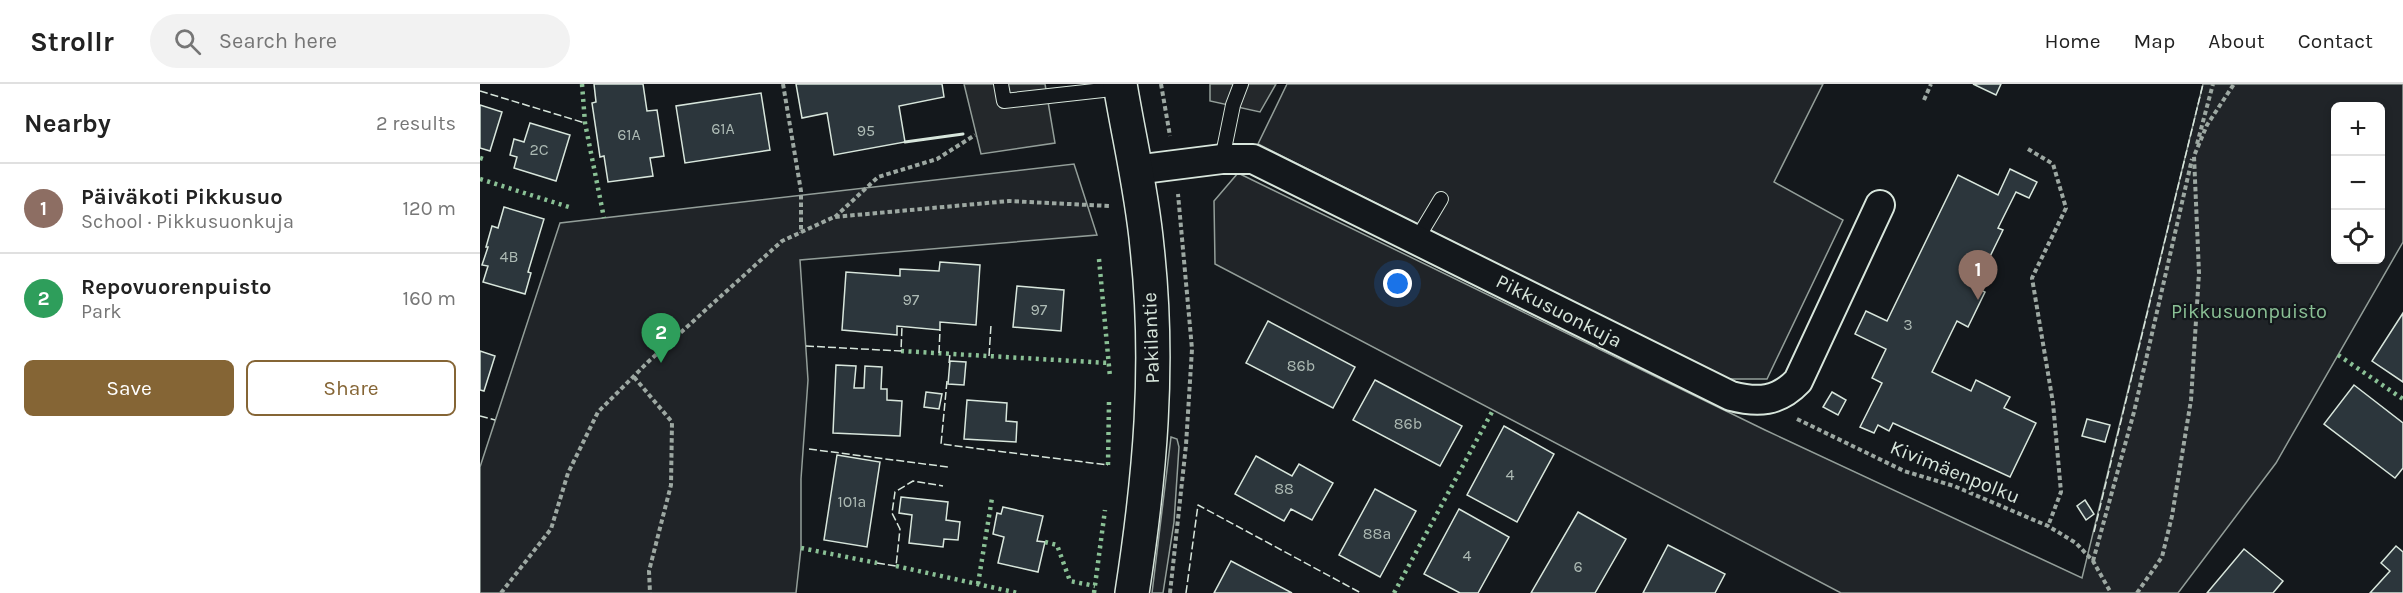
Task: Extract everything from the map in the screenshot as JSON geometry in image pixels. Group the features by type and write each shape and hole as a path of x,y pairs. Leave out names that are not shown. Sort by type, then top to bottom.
{"main road":[{"name":"Pakilantie","path":"1120,86 1148,246 1153,394 1148,490 1132,593"}],"street":[{"name":"Pikkusuonkuja","path":"1135,170 1222,159 1253,159 1731,396 1751,401 1770,400"},
{"path":"1770,400 1788,391 1798,381 1880,205"}],"lane":[{"path":"1001,84 1004,101 1120,86"},
{"path":"1222,159 1233,105 1241,84"},
{"path":"1417,239 1441,199"}],"path":[{"path":"783,84 801,191 801,233"},
{"path":"1161,84 1176,166"},
{"path":"1924,100 1932,84"},
{"path":"2093,561 2134,412 2183,196 2213,84"},
{"path":"2137,593 2162,557 2172,516 2191,400 2199,273 2194,156 2207,125 2234,84"},
{"path":"501,593 551,529 568,473 598,412 633,376 782,241 834,217 878,177 937,159 975,135"},
{"path":"2028,149 2053,164 2066,208 2032,278 2054,403 2061,492 2048,526"},
{"path":"834,217 1009,201 1141,207 1179,203"},
{"path":"633,376 672,422 671,485 649,571 650,593"},
{"name":"Kivimäenpolku","path":"1770,400 1787,414 1904,471 1954,486 2048,526 2076,543 2093,561 2111,593"}],"green space":[{"path":"1287,84 1823,84 1774,182 1843,220 1767,379 1726,379 1258,144"},
{"name":"Pikkusuonpuisto","path":"2203,84 2403,84 2403,242 2276,463 2178,593 1841,593 1215,264 1214,201 1238,173 1765,430 2082,578"},
{"path":"1074,164 1097,235 800,260 808,380 801,479 801,548 796,593 480,593 480,467 560,223"},
{"path":"1171,437 1177,439 1179,447 1174,522 1163,593 1152,593"}],"shaded area":[{"path":"964,84 1045,84 1055,143 981,154"},
{"path":"1210,84 1276,84 1260,112 1210,101"}],"building":[{"path":"594,84 643,84 647,111 657,110 664,156 650,158 653,176 608,182 604,156 600,157 592,103 596,102"},
{"path":"796,84 942,84 944,97 899,106 905,142 834,155 827,113 802,118"},
{"path":"1973,84 2001,84 1996,95"},
{"path":"761,93 770,150 685,163 676,106"},
{"path":"480,105 502,112 490,151 480,148"},
{"path":"530,123 570,135 556,181 514,168 517,157 510,155 514,139 524,142"},
{"path":"2010,169 2037,182 2029,198 2016,192 1998,228 2003,230 1975,287 1985,292 1968,327 1957,321 1932,372 1971,391 1976,380 2010,397 2004,408 2036,423 2010,477 1893,423 1889,431 1878,425 1874,433 1860,427 1882,383 1872,378 1886,349 1855,334 1866,311 1887,321 1958,175 1998,195"},
{"path":"504,207 544,219 528,272 531,273 525,294 483,282 488,266 482,265 488,247 486,247 492,226 498,228"},
{"path":"940,262 980,265 976,325 940,322 940,330 897,326 897,335 842,330 846,272 900,276 900,269 939,271"},
{"path":"1017,286 1064,290 1061,331 1013,327"},
{"path":"2403,313 2403,382 2372,361"},
{"path":"1268,321 1355,367 1333,408 1246,363"},
{"path":"480,351 495,356 484,391 480,390"},
{"path":"950,361 966,362 964,385 948,384"},
{"path":"836,365 856,366 854,388 864,388 865,366 882,367 881,389 887,389 887,400 902,401 900,436 833,433"},
{"path":"1375,380 1462,426 1440,466 1353,420"},
{"path":"2354,385 2403,423 2403,468 2395,478 2324,424"},
{"path":"926,392 942,394 939,409 924,407"},
{"path":"1832,392 1846,400 1838,415 1823,407"},
{"path":"967,400 1007,403 1006,421 1017,422 1016,442 964,439"},
{"path":"2087,419 2110,425 2105,442 2082,436"},
{"path":"1504,426 1554,454 1517,522 1467,495"},
{"path":"837,455 880,462 867,547 824,540"},
{"path":"1256,456 1292,476 1299,464 1333,483 1312,520 1291,509 1284,521 1235,494"},
{"path":"1375,489 1416,511 1380,577 1339,555"},
{"path":"901,497 948,502 946,520 960,522 958,540 944,539 943,547 909,543 912,515 899,513"},
{"path":"2085,500 2094,514 2086,520 2077,506"},
{"path":"1003,507 1043,516 1037,541 1045,542 1038,572 998,563 1004,537 993,534 997,513 1001,514"},
{"path":"1459,509 1509,537 1478,593 1460,593 1424,574"},
{"path":"1578,512 1626,539 1595,593 1531,593"},
{"path":"1668,545 1725,574 1715,593 1643,593"},
{"path":"2396,546 2403,552 2403,593 2370,593 2390,571 2381,563"},
{"path":"2244,549 2283,581 2273,593 2207,593"},
{"path":"1231,561 1292,593 1214,593"}],"hedge":[{"path":"582,84 585,123 604,218"},
{"path":"480,158 486,160"},
{"path":"480,179 572,208"},
{"path":"1099,259 1110,377"},
{"path":"901,351 1109,363"},
{"path":"2338,355 2403,399"},
{"path":"1108,465 1109,402"},
{"path":"1394,593 1493,410"},
{"path":"978,584 992,498"},
{"path":"1094,593 1105,510"},
{"path":"1045,542 1057,545 1070,581 1095,586"},
{"path":"801,548 877,563"},
{"path":"896,566 1018,593"}],"fence":[{"path":"2094,532 2203,84"},
{"path":"480,91 585,123"},
{"path":"989,356 991,325"},
{"path":"806,346 901,351 902,326"},
{"path":"939,353 940,330"},
{"path":"949,363 950,354"},
{"path":"947,381 941,444 1108,465"},
{"path":"480,416 495,420"},
{"path":"809,449 948,467"},
{"path":"877,563 896,566 900,529 892,513 895,492 913,481 943,486"},
{"path":"1186,593 1198,505 1361,593"}],"wall":[{"path":"905,142 963,134"}],"place":[{"name":"Päiväkoti Pikkusuo","path":"1978,300"},
{"name":"Repovuorenpuisto","path":"661,363"}]}
